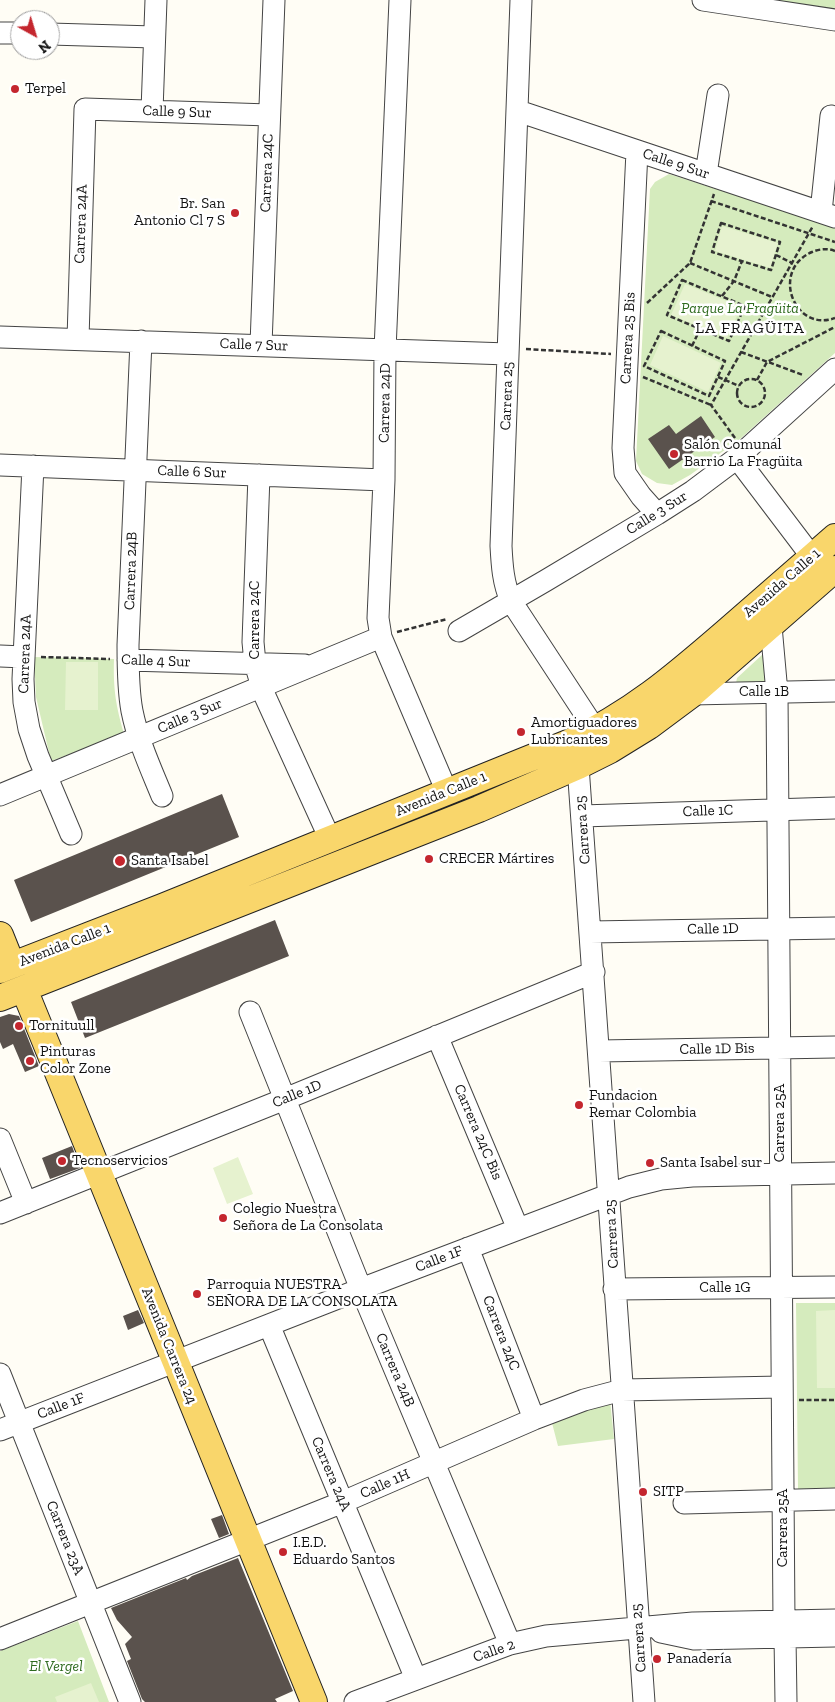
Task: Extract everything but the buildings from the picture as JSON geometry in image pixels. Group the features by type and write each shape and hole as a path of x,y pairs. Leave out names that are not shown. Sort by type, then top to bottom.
{"main road":[{"name":"Avenida Calle 1","path":"6,968 448,792 568,743 599,728 655,692 835,537"},
{"name":"Avenida Calle 1","path":"12,994 479,809 578,766 631,738 692,694 835,569"},
{"path":"0,935 6,968"},
{"name":"Avenida Carrera 24","path":"12,994 99,1174 314,1702"}],"street":[{"path":"152,111 156,0"},
{"name":"Carrera 24C","path":"261,346 274,0"},
{"name":"Carrera 24D","path":"400,0 385,350 384,480 378,618 381,637 448,792"},
{"name":"Carrera 25","path":"521,0 501,546 505,584 511,601 589,720 599,728 631,738"},
{"path":"703,0 835,20"},
{"path":"60,34 154,37"},
{"path":"712,176 718,95"},
{"name":"Calle 9 Sur","path":"85,109 269,115"},
{"name":"Carrera 24A","path":"78,339 85,109"},
{"name":"Calle 9 Sur","path":"518,111 828,214"},
{"path":"828,214 832,116"},
{"name":"Carrera 25 Bis","path":"637,151 623,448 625,473 641,496 657,514"},
{"name":"Calle 7 Sur","path":"0,336 385,350 508,351"},
{"name":"Carrera 24B","path":"141,341 128,660 129,686 132,711 139,737 162,796"},
{"name":"Calle 3 Sur","path":"459,631 657,514 693,490 741,455 828,375"},
{"path":"741,455 812,557"},
{"name":"Calle 6 Sur","path":"0,465 384,480"},
{"name":"Carrera 24A","path":"33,466 24,657 24,702 29,729 38,756 71,834"},
{"name":"Carrera 24C","path":"258,475 253,642 255,663 262,686 330,839"},
{"name":"Carrera 25A","path":"771,626 777,693 786,1702"},
{"name":"Calle 3 Sur","path":"0,795 381,637"},
{"path":"0,656 24,657"},
{"name":"Calle 4 Sur","path":"128,660 313,665"},
{"name":"Calle 1B","path":"692,694 716,692 835,692"},
{"name":"Carrera 25","path":"578,766 600,1051 610,1194 614,1289 644,1702"},
{"name":"Calle 1C","path":"582,816 835,808"},
{"name":"Calle 1D","path":"590,932 835,928"},
{"name":"Calle 1D","path":"0,1213 285,1099 594,972"},
{"name":"Carrera 24B","path":"250,1012 361,1289 510,1644"},
{"name":"Carrera 24C Bis","path":"437,1036 518,1228"},
{"name":"Calle 1D Bis","path":"600,1051 835,1047"},
{"path":"0,1139 26,1203"},
{"name":"Calle 1F","path":"0,1430 518,1228 637,1185 692,1176 835,1173"},
{"name":"Carrera 24C","path":"468,1248 534,1419"},
{"name":"Calle 1G","path":"614,1289 835,1287"},
{"name":"Carrera 24A","path":"269,1325 416,1679"},
{"name":"Carrera 23A","path":"0,1374 130,1702"},
{"name":"Calle 1H","path":"0,1639 343,1502 534,1419 584,1400 622,1390 782,1394"},
{"path":"684,1503 835,1499"},
{"name":"Calle 2","path":"355,1702 510,1644 546,1636 638,1627 694,1639 784,1629 835,1620"},
{"name":"Calle 2","path":"784,1629 835,1636"}],"path":[{"path":"629,319 690,263 712,201 712,176"},
{"path":"712,201 835,242"},
{"path":"711,405 793,264 808,233 828,214"},
{"path":"721,223 780,242 776,255 772,270 712,252 721,223"},
{"path":"835,251 818,249 805,255 793,264 790,278 790,292 795,305 805,314 818,320 835,318"},
{"path":"776,255 793,264"},
{"path":"722,296 734,281 742,261"},
{"path":"690,263 772,298"},
{"path":"682,280 722,296 745,306 729,341 667,316 682,280"},
{"path":"757,380 767,362 835,327"},
{"path":"692,346 700,329"},
{"path":"661,331 725,361 718,377 709,396 644,366 661,331"},
{"path":"508,351 627,362 711,405 741,455"},
{"path":"741,352 767,362 828,375"},
{"path":"718,377 739,386"},
{"path":"745,380 757,380 763,386 765,394 762,401 755,406 747,406 740,402 739,386 745,380"},
{"name":"Calle 4 Sur","path":"24,657 128,660"},
{"path":"782,1394 835,1400"}],"green space":[{"path":"748,0 835,0 835,13"},
{"name":"Parque La Fragüita","path":"669,174 835,227 835,353 740,439 690,475 672,485 657,483 642,474 636,461 650,189 655,182"},
{"path":"722,226 778,243 770,268 715,251"},
{"path":"685,284 741,307 727,338 671,315"},
{"path":"663,336 721,363 708,392 650,365"},
{"path":"763,654 768,683 736,683 737,678"},
{"path":"34,657 114,659 116,697 124,734 51,761 36,697"},
{"path":"66,662 98,662 98,710 65,710"},
{"path":"238,1157 253,1194 227,1204 213,1168"},
{"path":"796,1303 835,1303 835,1489 798,1489"},
{"path":"835,1310 835,1388 817,1388 816,1311"},
{"path":"610,1400 614,1439 558,1446 552,1423"},
{"name":"El Vergel","path":"78,1621 109,1702 0,1702 0,1651"},
{"path":"91,1683 99,1702 57,1702 55,1697"}],"place":[{"name":"Terpel","path":"15,89"},
{"name":"Br. San Antonio Cl 7 S","path":"235,213"},
{"name":"Salón Comunal Barrio La Fragüita","path":"674,454"},
{"name":"Amortiguadores Lubricantes","path":"521,732"},
{"name":"CRECER Mártires","path":"429,859"},
{"name":"Santa Isabel","path":"120,861"},
{"name":"Tornituull","path":"19,1026"},
{"name":"Pinturas Color Zone","path":"30,1061"},
{"name":"Fundacion Remar Colombia","path":"579,1105"},
{"name":"Tecnoservicios","path":"62,1161"},
{"name":"Santa Isabel sur","path":"650,1163"},
{"name":"Colegio Nuestra Señora de La Consolata","path":"223,1218"},
{"name":"Parroquia NUESTRA SEÑORA DE LA CONSOLATA","path":"197,1294"},
{"name":"SITP","path":"643,1492"},
{"name":"I.E.D. Eduardo Santos","path":"283,1552"},
{"name":"Panadería","path":"657,1659"}],"district":[{"name":"LA FRAGÜITA","path":"750,328"}]}
